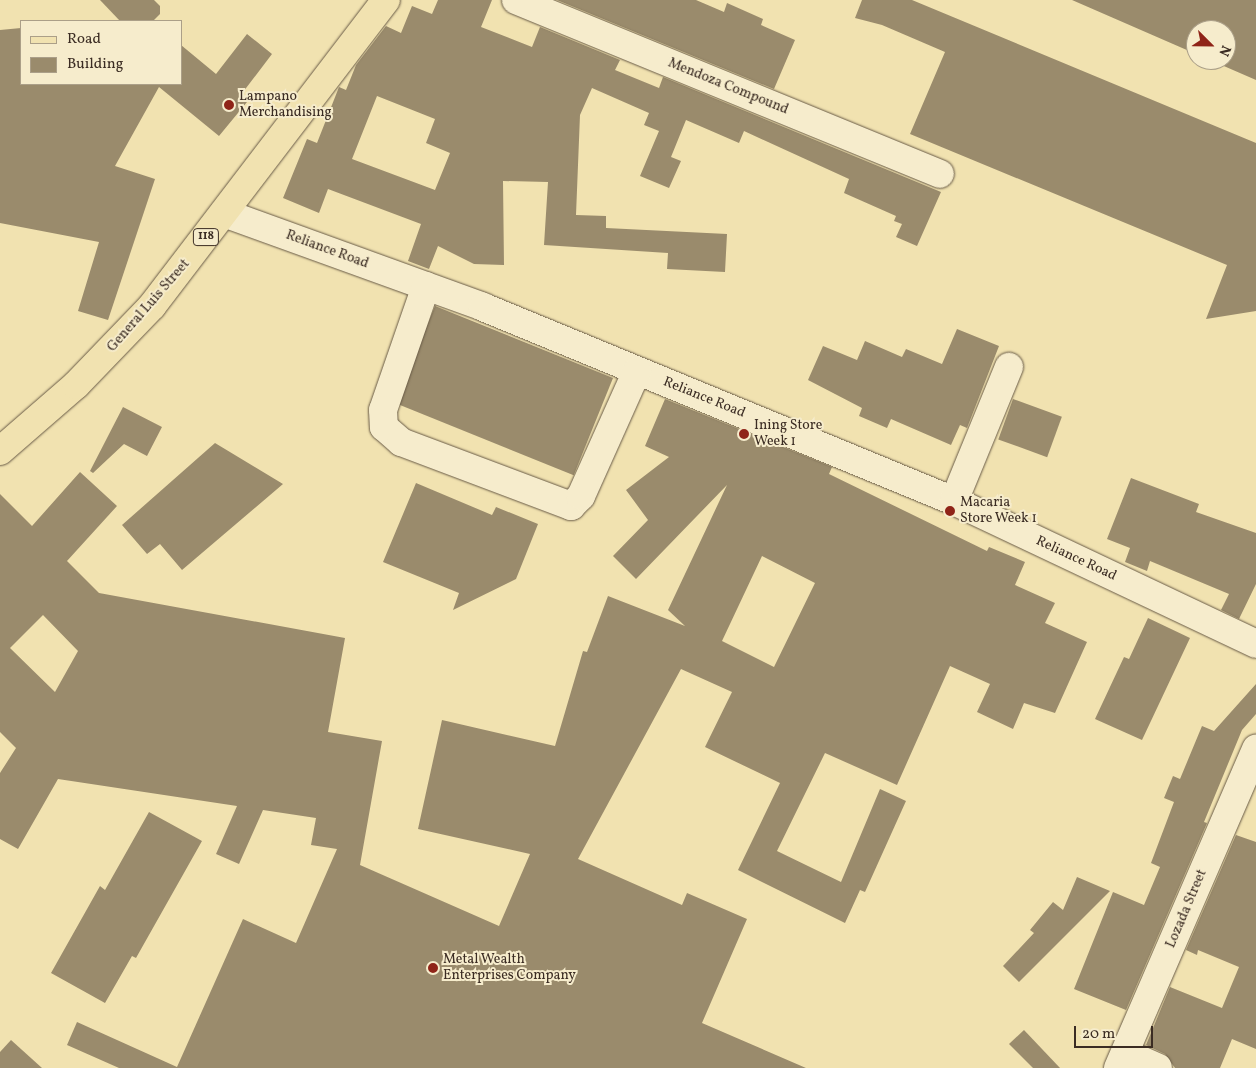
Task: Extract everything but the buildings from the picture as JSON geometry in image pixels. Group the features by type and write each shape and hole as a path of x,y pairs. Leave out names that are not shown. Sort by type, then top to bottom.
{"main road":[{"name":"General Luis Street","path":"0,451 110,352 152,306 386,0"}],"street":[{"name":"Mendoza Compound","path":"516,0 940,174"},
{"name":"Reliance Road","path":"224,213 426,286 954,501 1256,644"},
{"path":"426,286 383,410 384,427 401,442 571,506 581,496 637,371"},
{"path":"954,501 1008,367"},
{"name":"Lozada Street","path":"1122,1060 1256,749"},
{"path":"1122,1060 1158,1068"}],"place":[{"name":"Lampano Merchandising","path":"229,105"},
{"name":"Ining Store Week 1","path":"744,434"},
{"name":"Macaria Store Week 1","path":"950,511"},
{"name":"Metal Wealth Enterprises Company","path":"433,968"}]}
